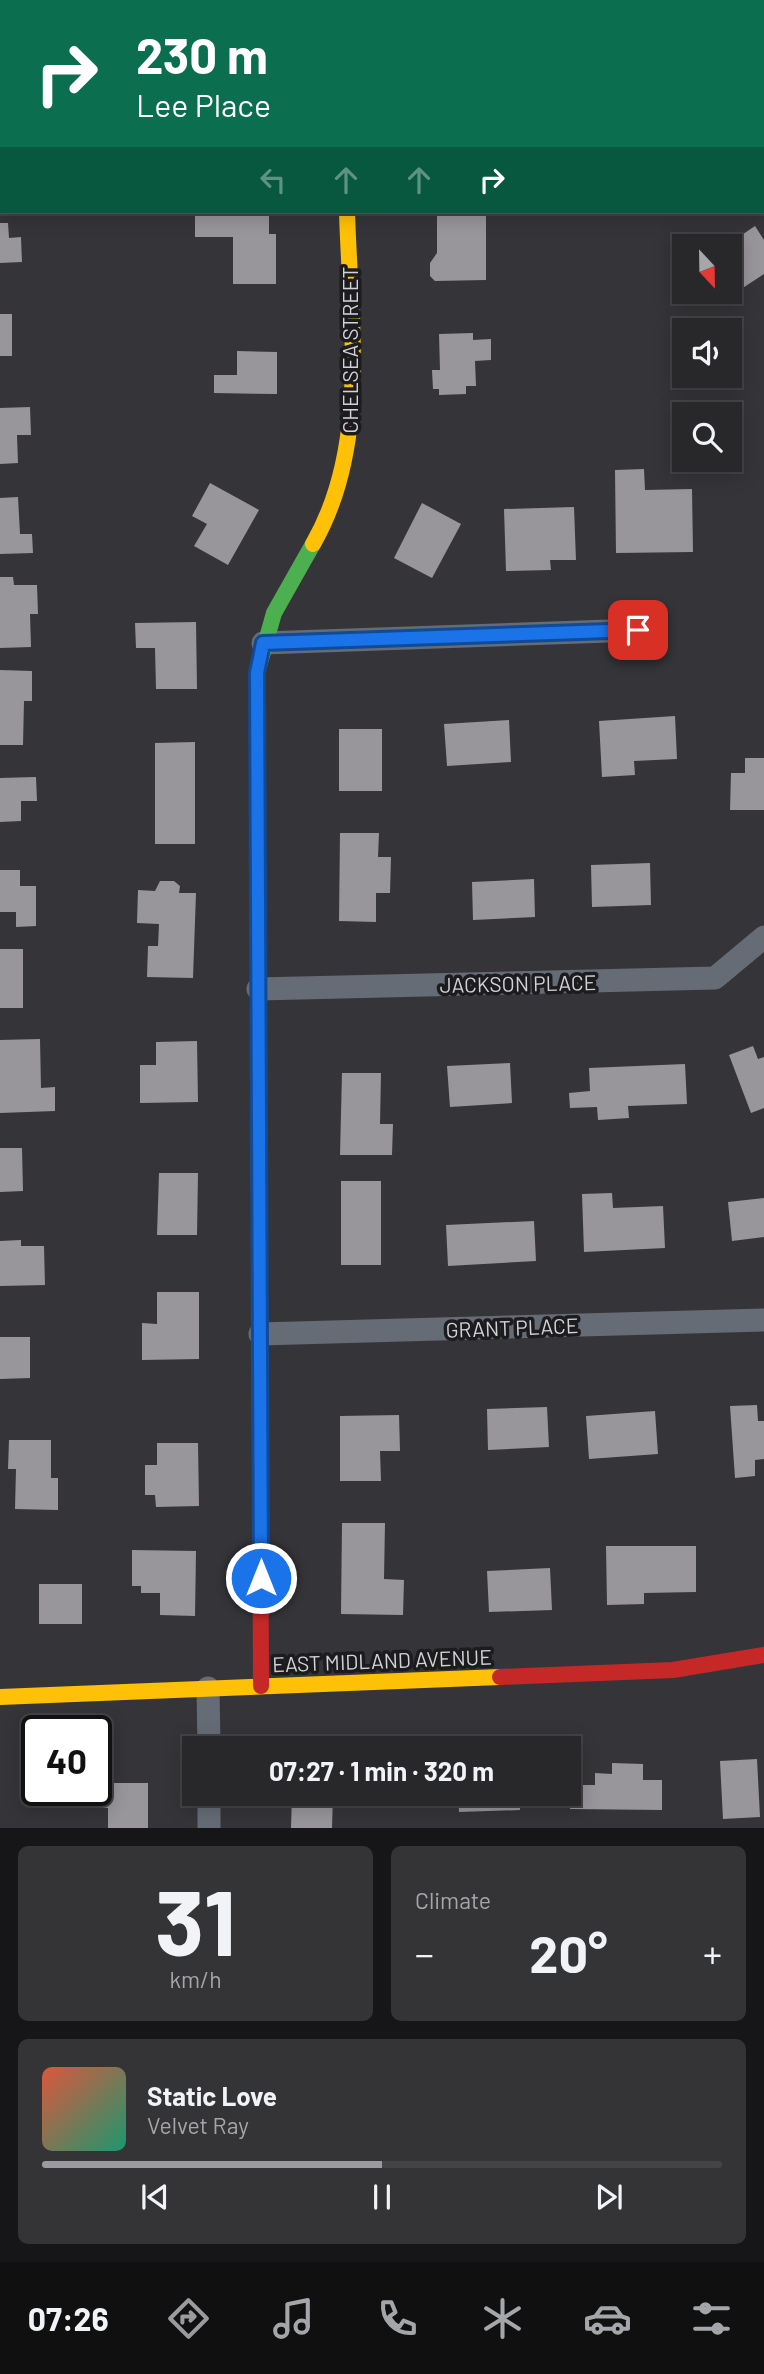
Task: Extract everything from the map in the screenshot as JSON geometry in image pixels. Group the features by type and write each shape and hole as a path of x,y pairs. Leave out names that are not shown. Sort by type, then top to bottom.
{"street":[{"name":"CHELSEA STREET","path":"261,1686 257,673 263,643 274,613 318,536 337,490 350,441 352,422 347,214"},
{"path":"263,643 638,630"},
{"name":"JACKSON PLACE","path":"258,989 715,978 764,937"},
{"name":"GRANT PLACE","path":"260,1334 764,1320"},
{"name":"EAST MIDLAND AVENUE","path":"0,1697 673,1670 764,1655"},
{"path":"208,1688 209,1736"},
{"path":"209,1806 209,1828"}],"building":[{"path":"437,214 486,214 486,280 435,281 430,276 430,263 437,253"},
{"path":"195,216 269,216 269,234 276,234 276,284 233,284 233,237 195,237"},
{"path":"0,223 8,223 9,238 21,237 22,262 0,263"},
{"path":"755,226 764,240 764,274 742,288 742,235"},
{"path":"0,314 12,314 12,356 0,356"},
{"path":"473,333 473,340 491,339 491,360 475,361 476,386 466,386 466,394 439,395 439,389 433,389 432,370 440,370 439,334"},
{"path":"237,351 277,352 277,394 214,393 214,375 237,375"},
{"path":"30,407 31,435 17,435 18,463 0,464 0,408"},
{"path":"644,469 645,490 692,489 693,552 616,553 615,470"},
{"path":"210,483 259,510 228,565 194,546 207,524 192,516"},
{"path":"18,497 20,534 32,534 33,553 0,554 0,498"},
{"path":"422,503 461,524 432,578 394,558"},
{"path":"574,507 576,560 550,560 551,570 506,571 504,509"},
{"path":"0,577 13,577 14,585 37,585 38,614 30,614 31,647 0,648"},
{"path":"196,622 197,689 156,689 155,648 136,648 135,623"},
{"path":"0,670 32,671 32,701 24,701 23,745 0,745"},
{"path":"675,716 677,759 634,761 635,775 602,777 599,721"},
{"path":"509,720 511,762 447,766 444,724"},
{"path":"339,729 382,729 382,791 339,791"},
{"path":"195,742 195,844 155,844 155,743"},
{"path":"745,758 764,758 764,810 730,810 731,773 745,773"},
{"path":"36,777 37,801 21,801 21,821 0,822 0,778"},
{"path":"340,833 379,833 378,857 391,857 390,893 376,893 376,922 339,921"},
{"path":"650,863 651,905 592,907 591,865"},
{"path":"0,870 20,870 20,886 36,886 36,926 16,927 16,912 0,912"},
{"path":"534,879 535,917 473,920 472,882"},
{"path":"160,881 174,881 180,886 179,893 196,893 193,978 147,977 148,946 158,946 159,924 137,923 138,890 155,891"},
{"path":"0,949 23,949 23,1008 0,1008"},
{"path":"40,1039 41,1088 55,1087 55,1111 0,1113 0,1040"},
{"path":"197,1041 198,1102 140,1103 140,1065 156,1065 156,1042"},
{"path":"753,1046 758,1059 764,1057 764,1108 751,1113 729,1055"},
{"path":"510,1063 512,1103 450,1107 447,1066"},
{"path":"685,1064 687,1104 628,1106 629,1118 598,1120 597,1107 570,1108 569,1093 590,1091 589,1068"},
{"path":"342,1073 381,1073 380,1124 393,1124 392,1155 340,1155"},
{"path":"0,1148 22,1148 23,1191 0,1192"},
{"path":"159,1173 198,1173 197,1235 157,1235"},
{"path":"341,1181 381,1181 381,1265 341,1265"},
{"path":"612,1193 613,1208 663,1206 665,1248 584,1252 582,1194"},
{"path":"764,1198 764,1237 732,1241 728,1202"},
{"path":"534,1221 536,1261 448,1266 446,1225"},
{"path":"21,1240 21,1246 44,1246 45,1285 0,1286 0,1241"},
{"path":"157,1292 199,1292 199,1359 142,1360 142,1323 157,1324"},
{"path":"0,1337 30,1337 30,1378 0,1379"},
{"path":"757,1405 758,1421 764,1421 764,1459 755,1460 755,1476 735,1478 730,1406"},
{"path":"547,1407 549,1447 488,1450 487,1409"},
{"path":"655,1411 658,1454 589,1459 586,1416"},
{"path":"399,1415 400,1451 380,1451 381,1481 340,1481 340,1416"},
{"path":"9,1440 51,1440 51,1478 58,1478 58,1510 15,1509 16,1469 8,1469"},
{"path":"157,1443 198,1443 199,1506 156,1507 155,1495 145,1495 145,1465 157,1465"},
{"path":"342,1523 385,1523 384,1579 404,1580 403,1615 341,1614"},
{"path":"606,1546 696,1546 696,1592 644,1593 644,1604 607,1605"},
{"path":"132,1550 196,1551 195,1616 160,1615 160,1593 141,1593 141,1586 132,1586"},
{"path":"550,1568 552,1610 489,1612 487,1571"},
{"path":"39,1584 82,1584 82,1624 39,1624"},
{"path":"757,1759 760,1817 723,1819 720,1761"},
{"path":"612,1763 643,1764 643,1780 662,1780 662,1810 570,1809 570,1806 581,1806 581,1785 595,1785 595,1773 612,1774"},
{"path":"112,1783 148,1783 148,1828 108,1828 108,1808 79,1808 112,1806"},
{"path":"292,1806 333,1806 332,1828 291,1828"},
{"path":"459,1806 520,1806 520,1810 459,1812"}],"traffic: fast":[{"path":"258,957 257,673 274,613 313,544"}],"traffic: slow":[{"path":"313,544 331,506 343,466 350,424 353,339 347,214"},
{"path":"258,957 260,1447"},
{"path":"0,1697 500,1677"}],"traffic: jam":[{"path":"260,1447 261,1686"},
{"path":"500,1677 673,1670 764,1655"}],"route":[{"path":"261,1578 257,673 263,643 638,630"}]}
